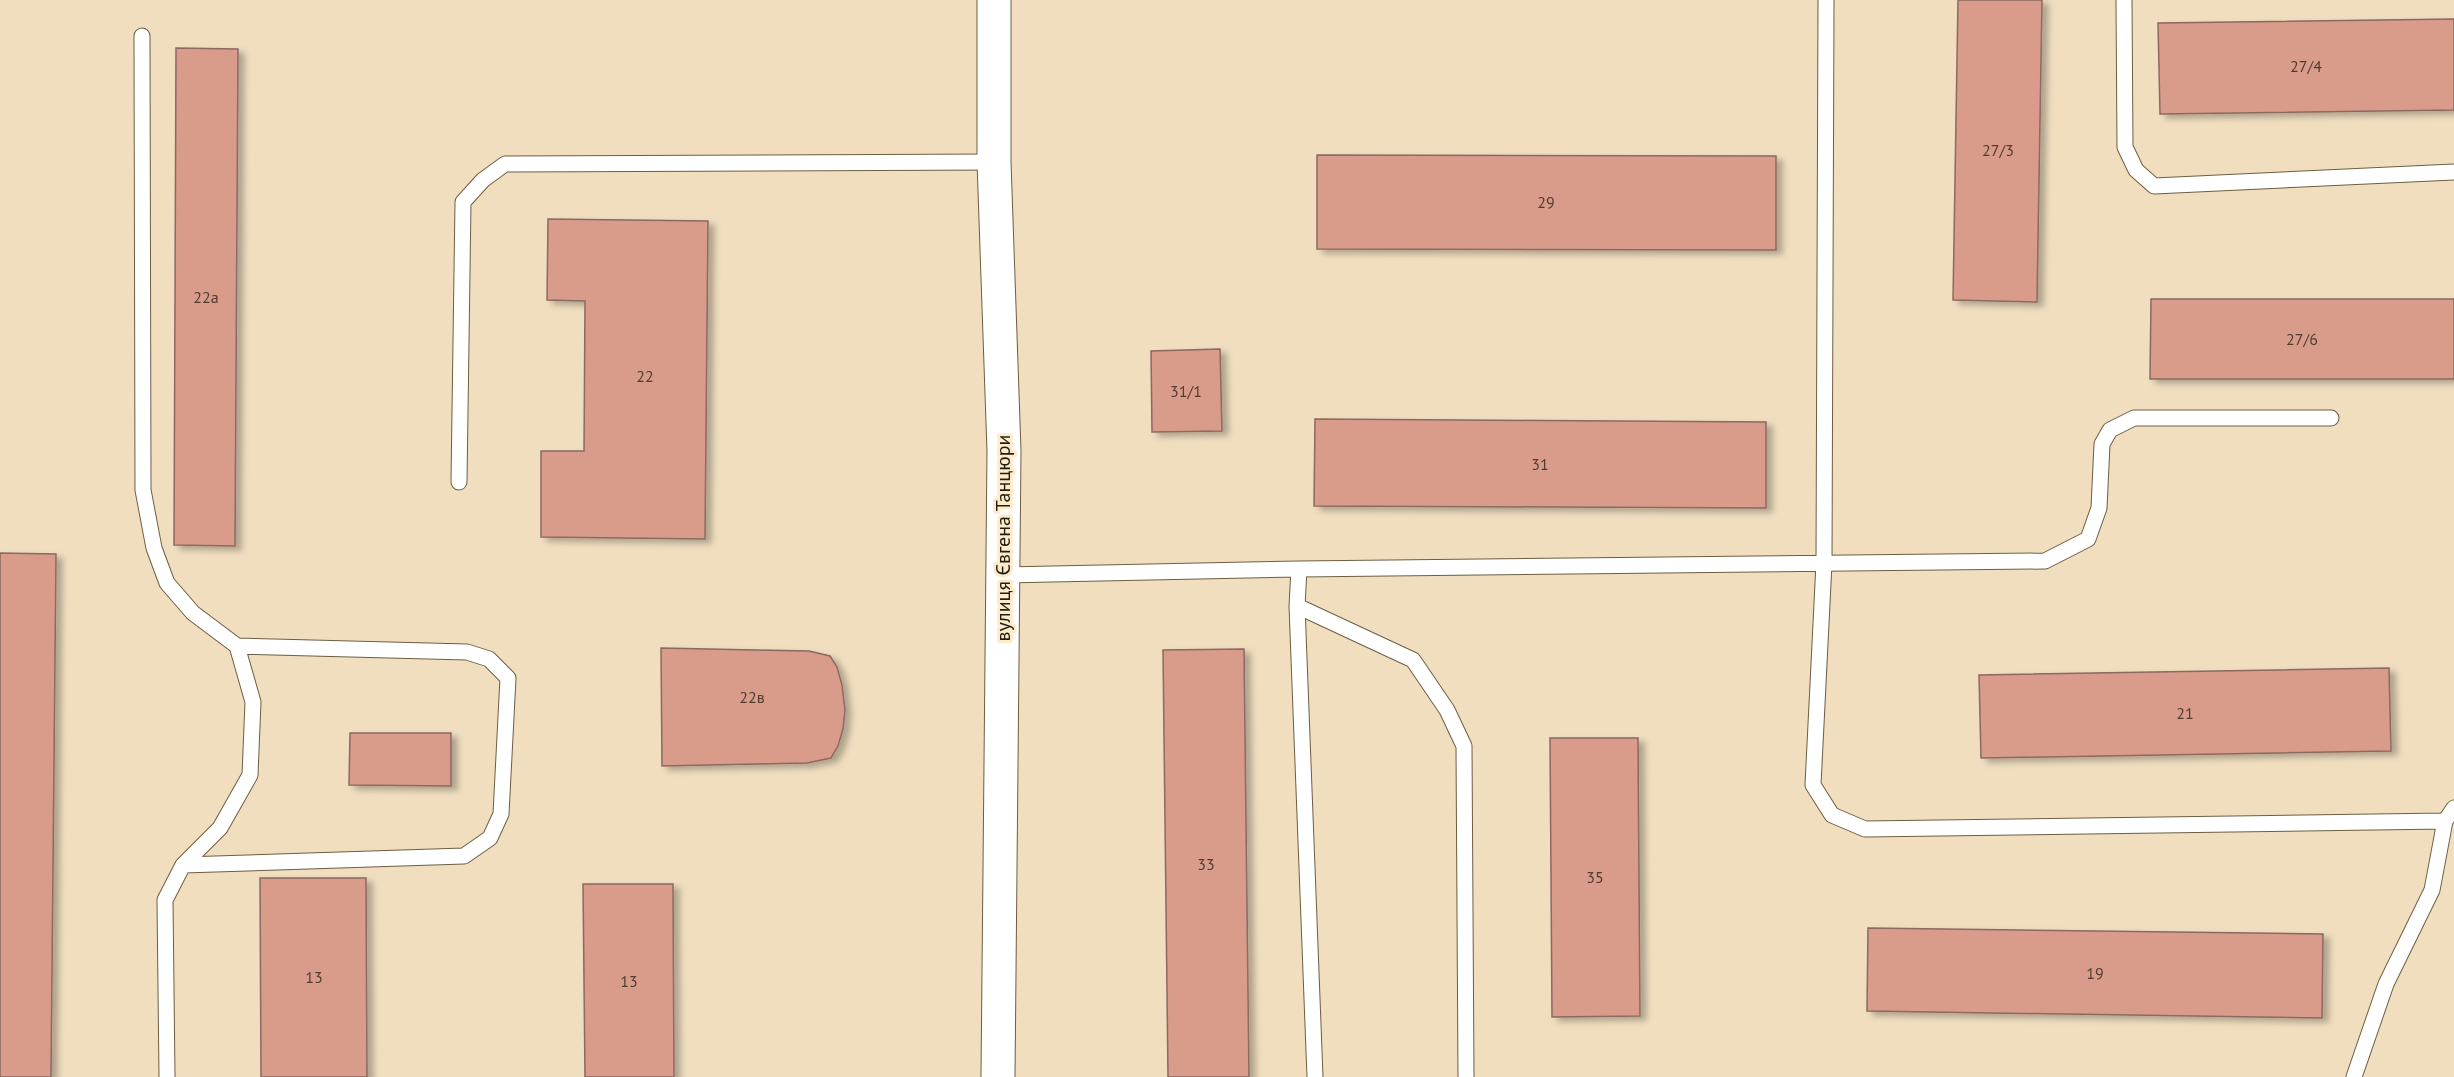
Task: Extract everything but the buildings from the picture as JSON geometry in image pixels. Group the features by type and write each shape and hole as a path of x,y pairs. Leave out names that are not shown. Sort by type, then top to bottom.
{"street":[{"name":"вулиця Євгена Танцюри","path":"994,0 994,162 1004,451 998,1077"}],"lane":[{"path":"1826,0 1824,563 1813,785 1832,815 1865,829 2445,821"},
{"path":"2124,0 2125,147 2136,171 2154,186 2454,172"},
{"path":"142,36 143,490 154,548 167,583 193,613 237,646 466,652 489,659 508,678 501,814 490,838 464,856 183,865"},
{"path":"459,482 463,202 483,180 505,164 994,162"},
{"path":"1004,575 1299,569 2045,561 2088,539 2099,508 2102,444 2110,430 2134,418 2331,418"},
{"path":"1299,569 1297,606 1315,1077"},
{"path":"1297,606 1413,660 1447,710 1464,746 1466,1077"},
{"path":"167,1077 165,900 183,865 220,828 250,775 253,702 237,646"},
{"path":"2354,1077 2386,984 2432,890 2445,821 2454,808"}]}
